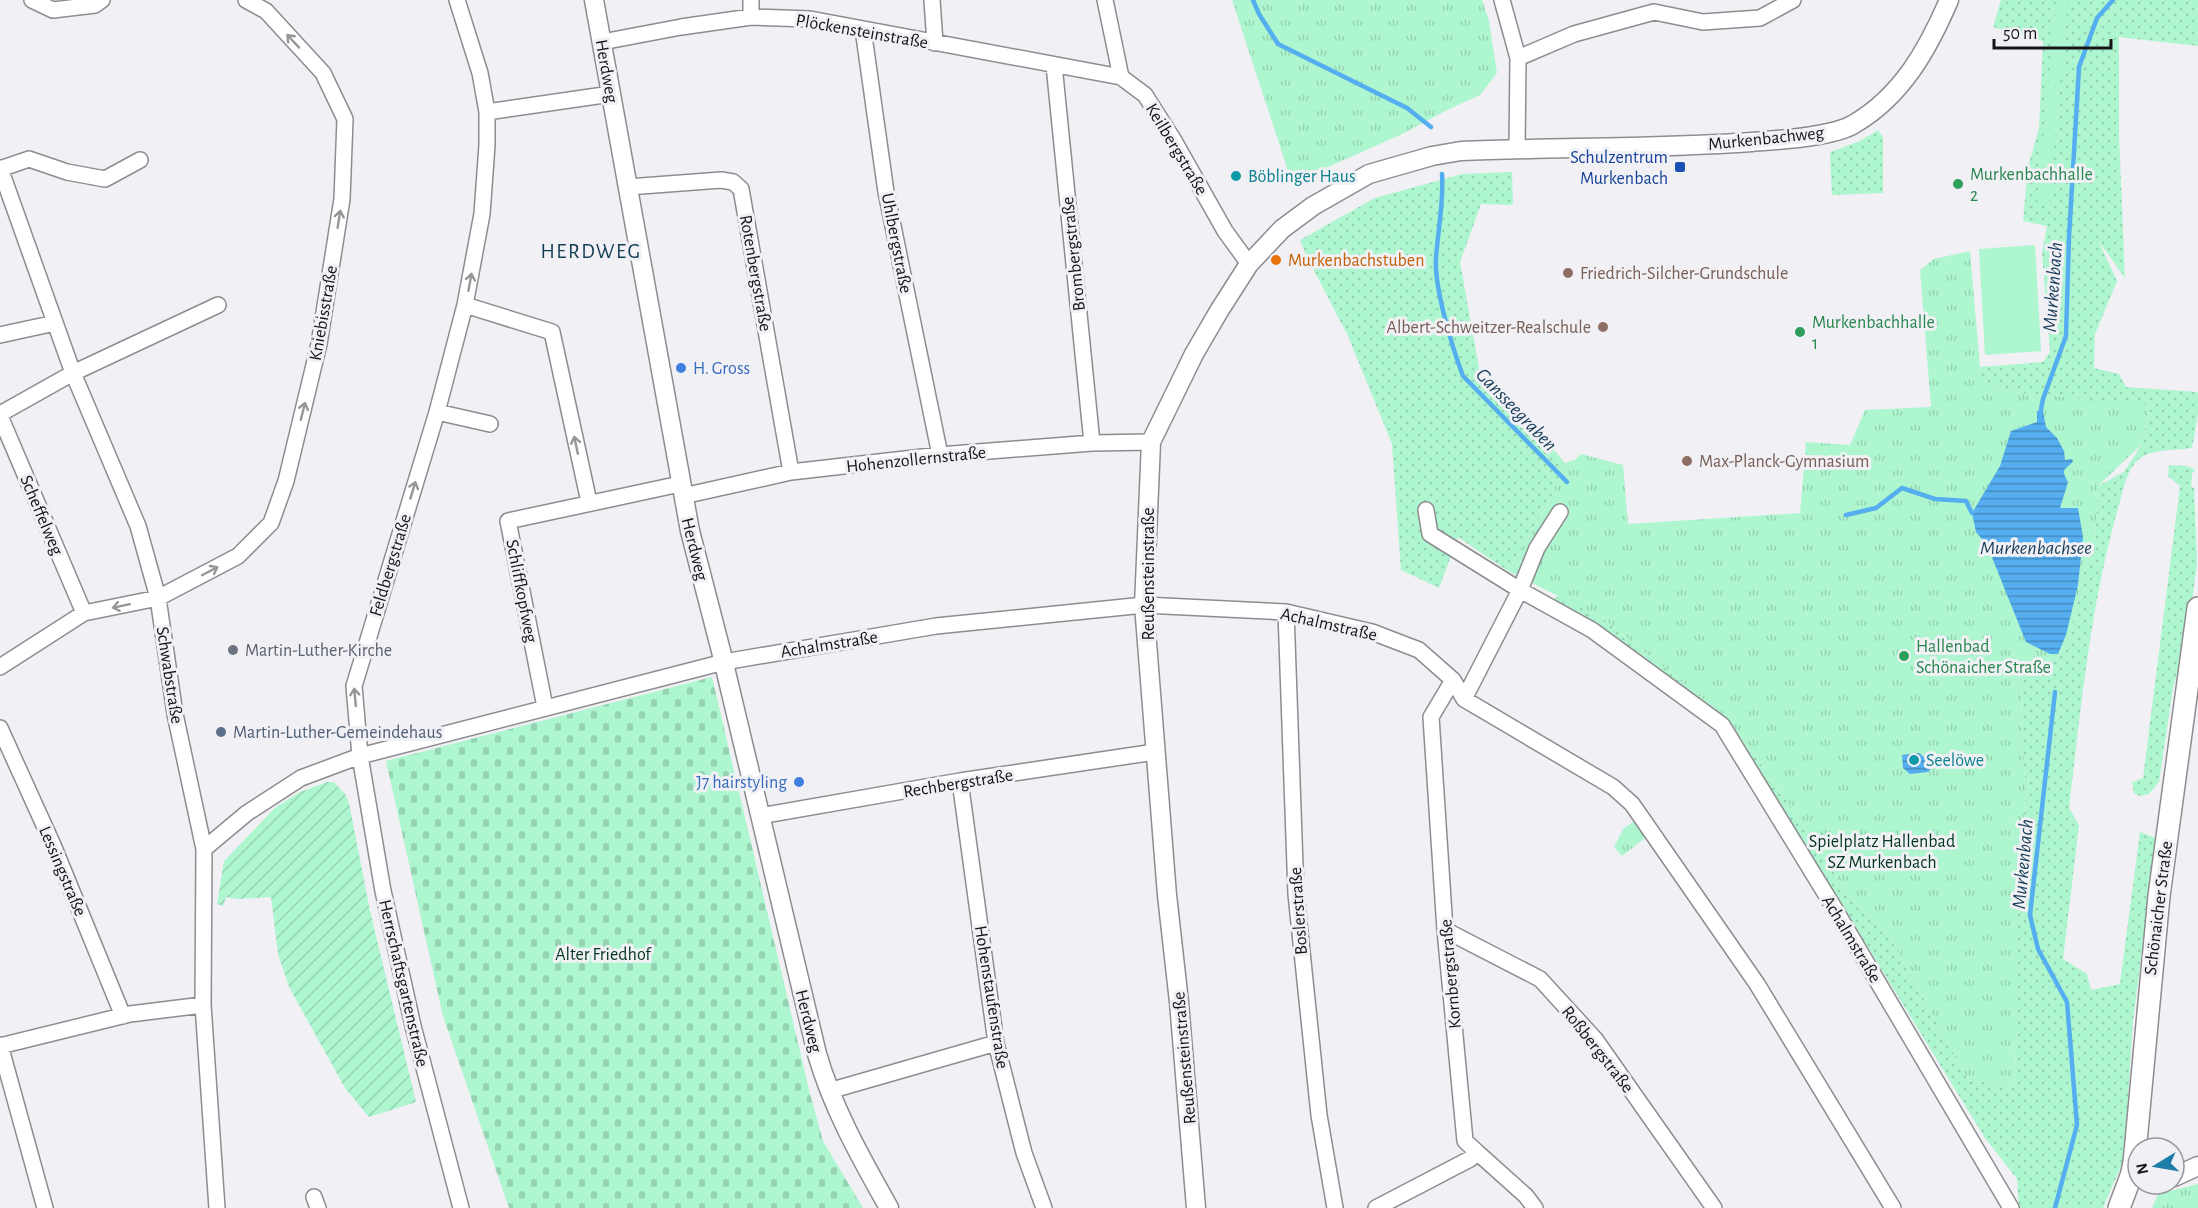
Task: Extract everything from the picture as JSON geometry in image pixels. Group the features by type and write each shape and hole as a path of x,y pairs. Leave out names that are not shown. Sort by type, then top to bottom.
{"main road":[{"name":"Schönaicher Straße","path":"2143,1136 2159,896 2198,608"}],"street":[{"path":"32,0 53,10 95,5 102,0"},
{"name":"Kniebisstraße","path":"84,614 159,598 238,556 271,523 286,481 319,344 342,199 345,118 323,73 266,11 246,0"},
{"name":"Feldbergstraße","path":"360,756 354,686 437,412 465,305 482,214 487,112 480,73 457,0"},
{"name":"Herdweg","path":"594,0 681,490 817,1054 829,1091 852,1143 889,1208"},
{"path":"751,0 751,17"},
{"path":"932,0 935,43"},
{"path":"1105,0 1120,77"},
{"path":"1502,0 1518,58 1517,149"},
{"path":"1518,58 1574,34 1653,6 1703,22 1760,18 1793,0"},
{"name":"Murkenbachweg","path":"1517,149 1712,145 1785,140 1852,126 1875,110 1900,86 1923,55 1949,0"},
{"name":"Plöckensteinstraße","path":"602,42 751,17 810,19 1120,77"},
{"name":"Uhlbergstraße","path":"863,29 886,192 940,455"},
{"name":"Brombergstraße","path":"1054,65 1092,443"},
{"name":"Keilbergstraße","path":"1120,77 1145,95 1173,139 1225,231 1250,264"},
{"path":"487,112 611,94"},
{"name":"Reußensteinstraße","path":"1196,1208 1144,605 1151,442 1218,311 1250,264 1282,229 1314,206 1369,174 1432,156 1517,149"},
{"path":"0,168 29,159 67,172 105,179 140,160"},
{"name":"Schwabstraße","path":"0,168 73,373 138,526 159,598 175,714 204,849 203,1005 217,1208"},
{"name":"Rotenbergstraße","path":"628,187 721,180 734,182 741,189 791,472"},
{"path":"0,415 73,373 218,305"},
{"path":"465,305 552,332 589,502"},
{"path":"0,335 55,323"},
{"path":"437,412 490,424"},
{"name":"Scheffelweg","path":"0,415 84,614"},
{"name":"Hohenzollernstraße","path":"681,490 791,472 940,455 1092,443 1151,442"},
{"name":"Schliffkopfweg","path":"545,707 508,520 589,502 681,490"},
{"name":"Achalmstraße","path":"1426,510 1430,534 1520,590 1592,630 1722,725 1833,906 2012,1208"},
{"path":"1464,699 1520,590 1537,548 1560,512"},
{"name":"Achalmstraße","path":"204,849 247,813 301,778 360,756 724,662 936,626 1144,605 1286,612 1372,632 1419,650 1453,680 1464,699 1613,787 1632,804 1756,984 1893,1208"},
{"name":"Boslerstraße","path":"1286,612 1296,894 1319,1115 1335,1208"},
{"path":"0,667 84,614"},
{"name":"Kornbergstraße","path":"1453,680 1431,717 1445,930 1466,1141 1478,1153"},
{"name":"Lessingstraße","path":"0,728 53,845 123,1016"},
{"name":"Rechbergstraße","path":"760,816 1155,752"},
{"name":"Herrschaftsgartenstraße","path":"360,756 383,891 416,1037 461,1208"},
{"name":"Hohenstaufenstraße","path":"960,782 996,1043 1024,1153 1044,1208"},
{"name":"Roßbergstraße","path":"1445,930 1540,979 1595,1039 1714,1208"},
{"path":"45,1208 0,1046 123,1016 203,1005"},
{"path":"829,1091 996,1043"},
{"path":"1376,1208 1478,1153 1526,1196 1535,1208"}],"green space":[{"path":"1232,0 1482,0 1489,21 1497,73 1480,95 1400,135 1292,183"},
{"path":"2001,0 2198,0 2198,46 2119,37 2119,135 2125,278 2098,240 2117,281 2095,334 2094,368 2119,374 2126,387 2198,392 2198,414 2192,448 2157,452 2144,456 2135,463 2125,484 2101,576 2073,770 2069,808 2079,825 2063,959 2087,974 2091,990 2120,984 2140,832 2156,838 2133,1021 2124,1159 2103,1208 2019,1208 2017,1179 1985,1138 1726,721 1550,600 1560,596 1602,618 1726,717 1770,776 1852,899 1886,930 1968,1080 2014,1086 2017,1028 2017,874 2026,797 2021,664 2057,661 2072,630 2082,577 2095,538 2098,486 2124,472 2142,444 2150,406 2018,393 1978,381 1980,367 2043,362 2050,352 2042,253 2047,226 2023,221 2028,167 2039,128 2043,41 1993,27"},
{"path":"2056,0 2068,0 2049,206 2037,205"},
{"path":"1878,130 1883,137 1883,193 1832,195 1830,152 1860,141"},
{"path":"1512,172 1513,205 1481,204 1460,262 1481,379 1528,420 1565,463 1549,502 1508,571 1458,537 1439,588 1401,570 1392,444 1348,336 1300,240 1375,198 1462,174"},
{"path":"2035,245 2041,351 1985,355 1979,249"},
{"name":"Spielplatz Hallenbad SZ Murkenbach","path":"1970,251 1980,367 1979,381 2018,393 2150,405 2142,444 2098,486 2095,538 2082,577 2072,630 2057,661 2021,664 2026,797 2017,874 2017,1028 2014,1086 1968,1080 1886,930 1852,899 1770,776 1726,717 1602,618 1508,571 1549,502 1565,463 1575,460 1581,454 1623,465 1628,524 1800,513 1806,442 1850,445 1865,410 1931,407 1920,270 1934,259"},
{"path":"2169,465 2187,466 2195,470 2192,474 2191,486 2194,488 2197,563 2188,631 2173,688 2159,782 2149,794 2140,796 2134,793 2132,782 2143,778 2180,486 2168,476"},
{"name":"Alter Friedhof","path":"712,677 823,1141 863,1208 509,1208 443,1016 386,761"},
{"path":"327,782 334,782 345,794 349,803 370,911 416,1102 369,1117 345,1088 289,987 278,954 271,897 238,899 226,897 223,906 217,904 224,861 275,808 300,792"},
{"path":"1634,821 1645,838 1622,856 1614,847 1623,829"},
{"path":"2198,1184 2198,1208 2152,1208 2157,1196 2186,1196 2186,1187"}],"water":[{"name":"Murkenbachsee","path":"2037,411 2043,411 2046,427 2057,438 2064,451 2065,460 2072,459 2073,461 2064,471 2068,482 2060,508 2078,508 2083,537 2078,585 2066,635 2058,654 2050,654 2026,642 1987,545 1976,532 1972,513 2000,466 2011,431 2037,422"},
{"path":"1919,753 1925,758 1933,757 1934,765 1928,772 1910,774 1903,768 1902,755"}],"waterway":[{"name":"Gansseegraben","path":"1253,0 1278,44 1407,108 1431,127"},
{"name":"Murkenbach","path":"2040,415 2043,399 2066,336 2079,67 2097,18 2113,0"},
{"name":"Gansseegraben","path":"1442,174 1436,270 1445,317 1463,376 1567,482"},
{"name":"Gansseegraben","path":"1846,515 1876,508 1902,488 1935,499 1966,501 1972,513"},
{"name":"Murkenbach","path":"2055,692 2030,915 2038,949 2067,1002 2077,1125 2055,1208"}],"place":[{"name":"Schulzentrum Murkenbach","path":"1680,167"},
{"name":"Böblinger Haus","path":"1236,176"},
{"name":"Murkenbachhalle 2","path":"1958,184"},
{"name":"Murkenbachstuben","path":"1276,260"},
{"name":"Friedrich-Silcher-Grundschule","path":"1568,273"},
{"name":"Albert-Schweitzer-Realschule","path":"1603,327"},
{"name":"Murkenbachhalle 1","path":"1800,332"},
{"name":"H. Gross","path":"681,368"},
{"name":"Max-Planck-Gymnasium","path":"1687,461"},
{"name":"Martin-Luther-Kirche","path":"233,650"},
{"name":"Hallenbad Schönaicher Straße","path":"1904,656"},
{"name":"Martin-Luther-Gemeindehaus","path":"221,732"},
{"name":"Seelöwe","path":"1914,760"},
{"name":"J7 hairstyling","path":"799,782"}],"district":[{"name":"HERDWEG","path":"591,251"}]}
